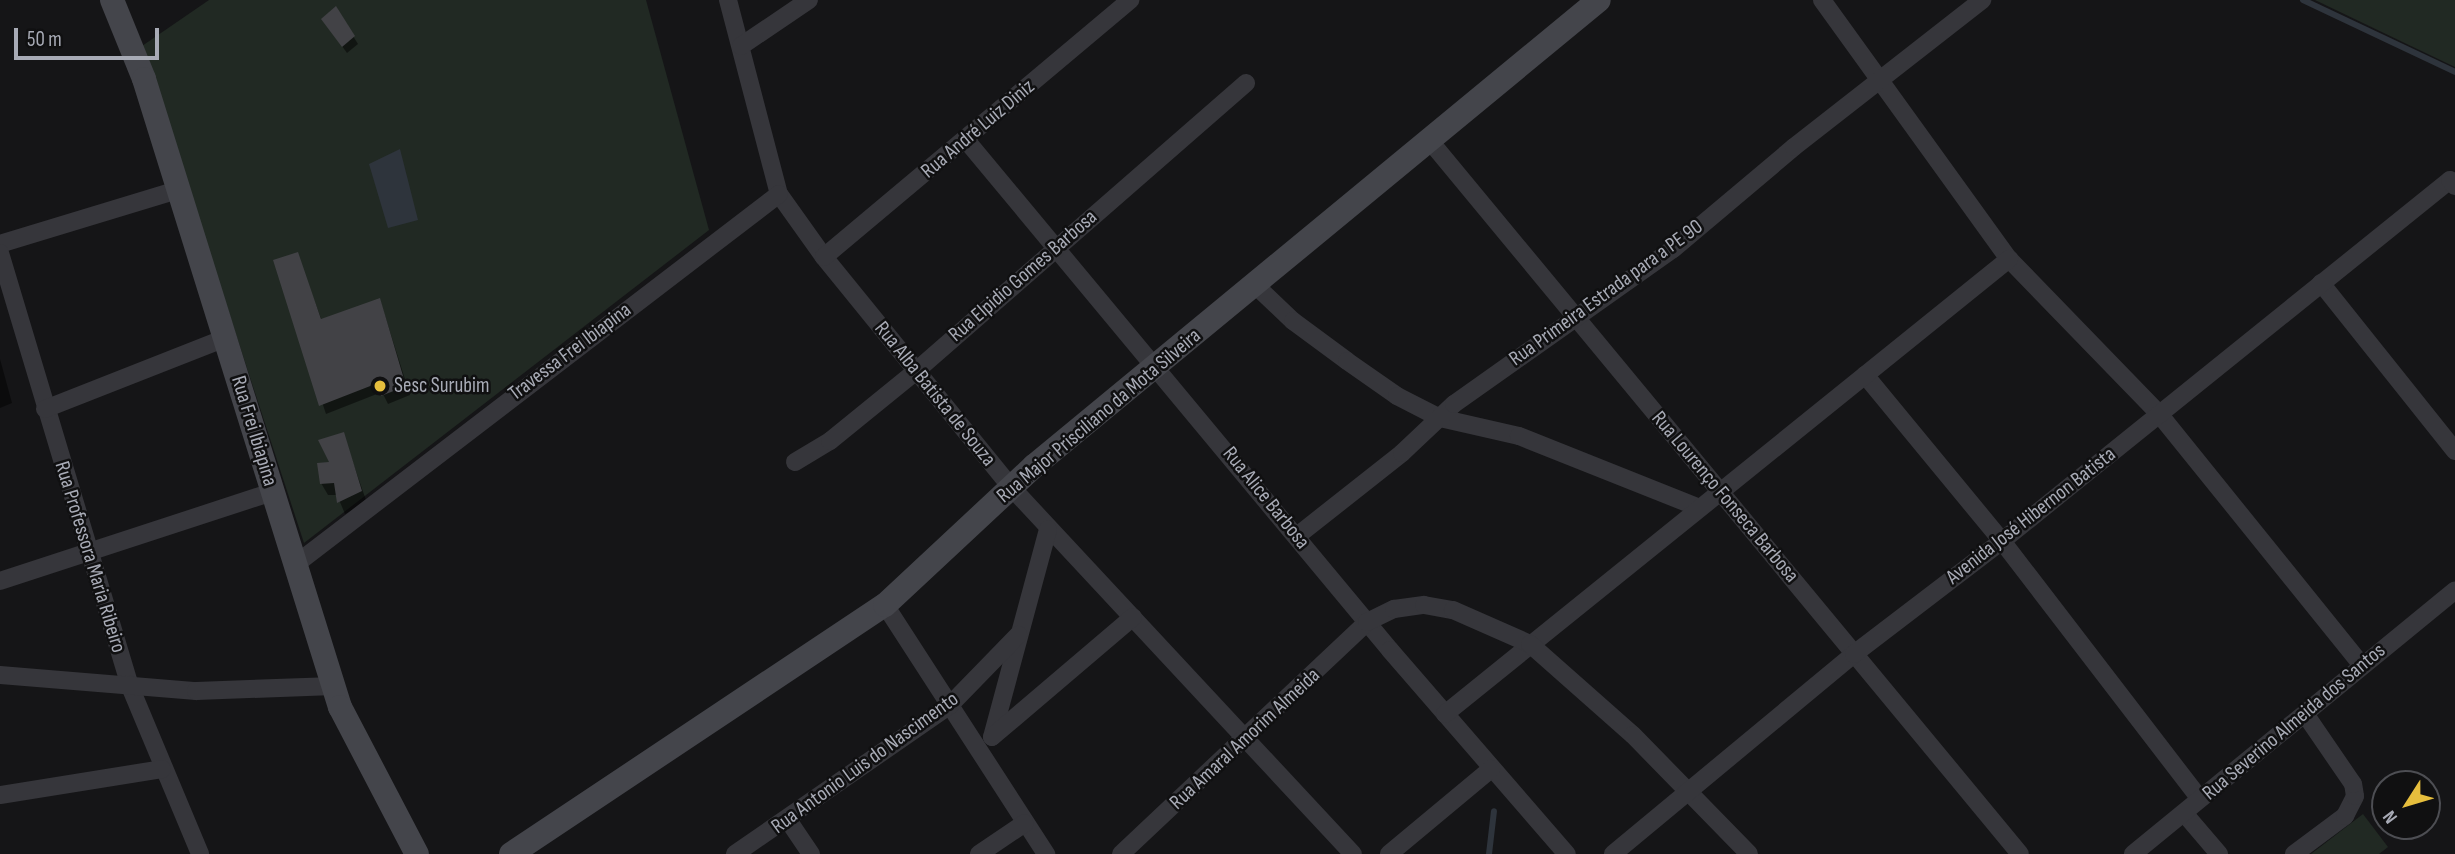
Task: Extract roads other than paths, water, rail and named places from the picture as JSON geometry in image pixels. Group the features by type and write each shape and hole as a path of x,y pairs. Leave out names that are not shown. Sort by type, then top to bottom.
{"main road":[{"name":"Rua Frei Ibiapina","path":"112,0 144,79 334,686 417,854"},
{"name":"Rua Major Prisciliano da Mota Silveira","path":"511,854 885,606 1012,488 1254,284 1599,0"}],"street":[{"name":"Rua Alba Batista de Souza","path":"728,0 779,194 824,257 1048,529 1248,739 1353,854"},
{"path":"741,46 809,0"},
{"name":"Rua André Luiz Diniz","path":"824,257 1130,0"},
{"path":"1822,0 2009,259 2160,415 2362,665"},
{"name":"Rua Primeira Estrada para a PE 90","path":"1297,536 1440,418 1575,316 1673,249 1880,79 1982,0"},
{"name":"Rua Elpidio Gomes Barbosa","path":"795,462 830,441 916,370 1246,83"},
{"name":"Rua Alice Barbosa","path":"966,140 1158,367 1367,622 1567,854"},
{"name":"Rua Lourenço Fonseca Barbosa","path":"1430,141 2020,854"},
{"name":"Avenida José Hibernon Batista","path":"1613,854 1854,654 2002,541 2321,284 2453,183"},
{"path":"0,244 178,190"},
{"name":"Travessa Frei Ibiapina","path":"296,564 779,194"},
{"name":"Rua Professora Maria Ribeiro","path":"0,254 129,684 162,769 200,854"},
{"path":"1445,714 1718,490 2009,259"},
{"path":"1254,284 1293,321 1347,361 1440,418 1519,436 1697,508"},
{"path":"2321,284 2455,451"},
{"path":"45,409 225,338"},
{"path":"1866,375 2002,541 2200,799"},
{"path":"0,581 273,492"},
{"path":"992,737 1048,529"},
{"name":"Rua Severino Almeida dos Santos","path":"2133,854 2455,590"},
{"name":"Rua Amaral Amorim Almeida","path":"1121,854 1248,739 1367,622 1394,608 1424,605 1453,610 1530,643 1633,735 1749,854"},
{"path":"885,606 1046,854"},
{"path":"979,749 1133,617"},
{"name":"Rua Antonio Luis do Nascimento","path":"736,854 950,705 1018,635"},
{"path":"0,675 244,692 334,686"},
{"path":"2294,854 2345,816 2354,805 2353,784 2305,714"},
{"path":"0,794 162,769"},
{"path":"1389,854 1491,769"},
{"path":"2184,813 2219,854"},
{"path":"788,820 811,854"},
{"path":"979,854 1025,823"}],"waterway":[{"path":"2303,0 2455,72"},
{"path":"1489,854 1494,811"}],"place":[{"name":"Sesc Surubim","path":"380,386"}]}
